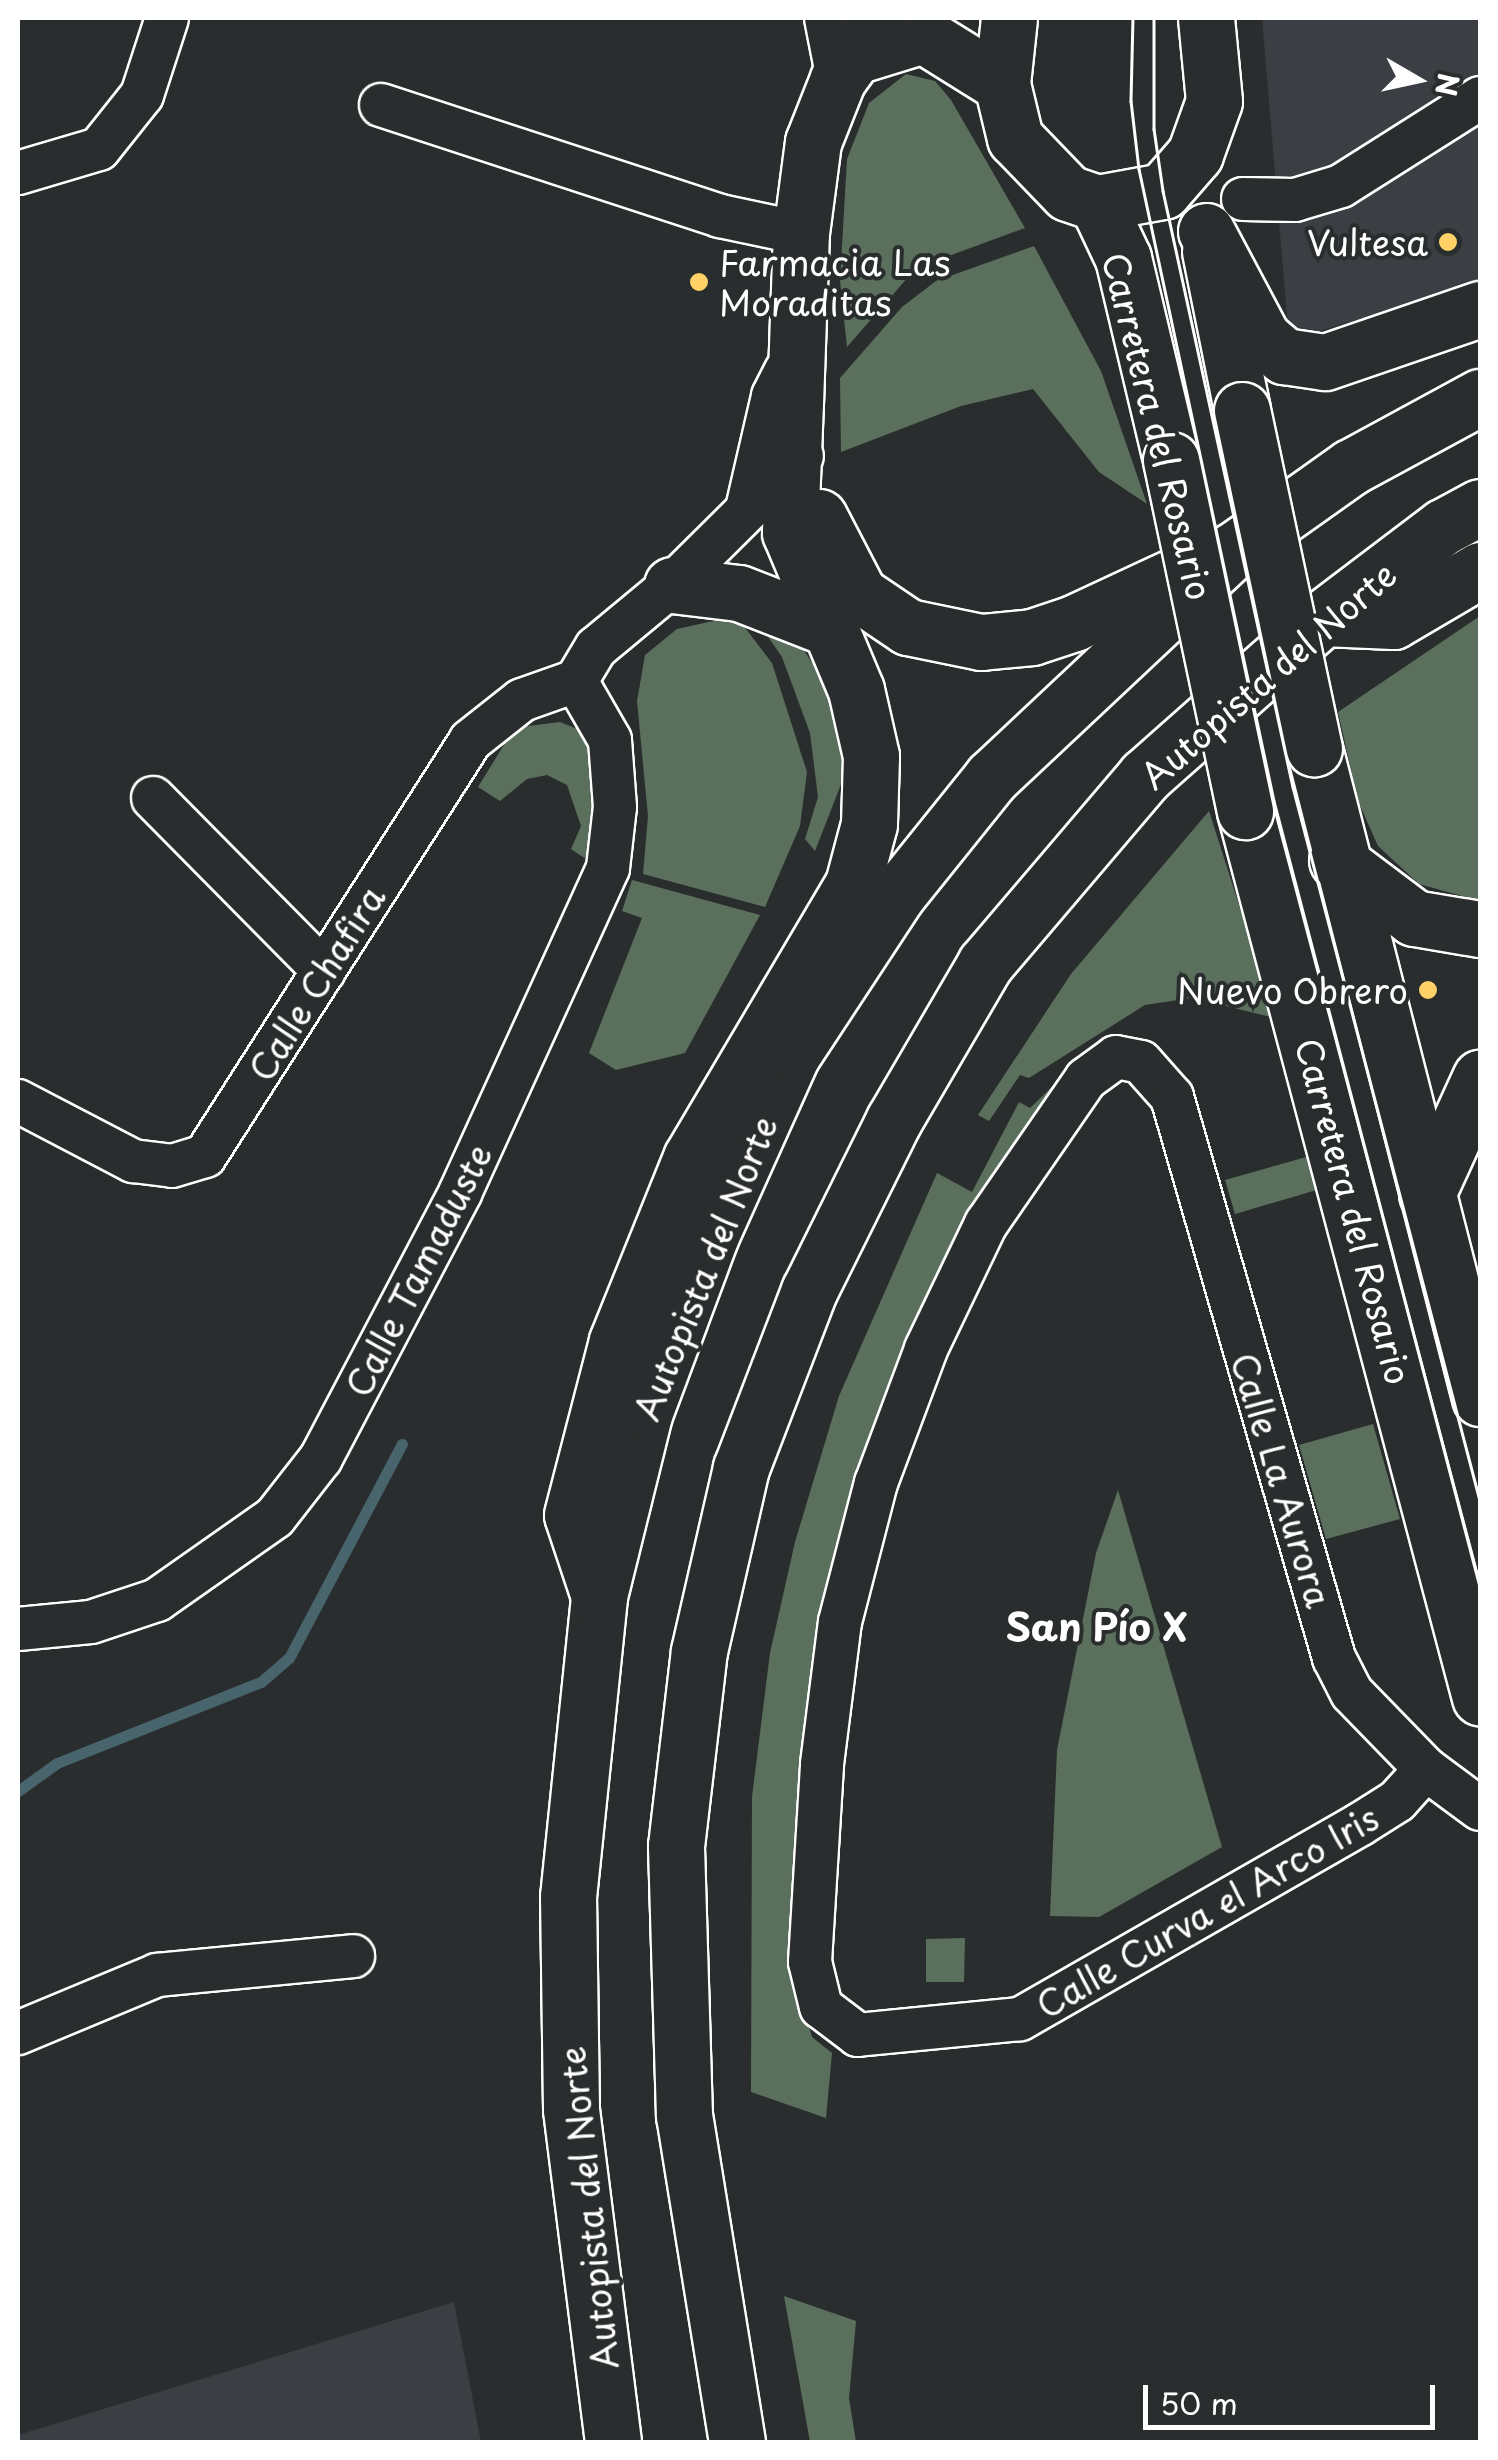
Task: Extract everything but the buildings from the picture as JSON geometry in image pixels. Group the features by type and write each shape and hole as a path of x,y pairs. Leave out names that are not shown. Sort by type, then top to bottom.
{"main road":[{"path":"1009,18 1002,84 1015,138 1034,163 1068,192 1097,203 1163,191 1194,154 1214,101 1206,18"},
{"path":"599,1596 572,1515 618,1341 691,1158 853,884 869,824 869,744 856,690 790,532 802,234 813,142 875,34 1002,84"},
{"name":"Carretera del Rosario","path":"1194,154 1225,215 1242,410 1337,860 1480,1398"},
{"name":"Carretera del Rosario","path":"1097,203 1123,258 1245,812 1480,1698"},
{"path":"1225,215 1263,338 1284,356 1325,362 1480,309"},
{"name":"Autopista del Norte","path":"613,2442 572,2108 568,1896 599,1596 644,1414 710,1235 792,1055 897,895 992,777 1234,550 1352,467 1480,397"},
{"path":"795,464 824,536 859,594 908,627 946,637 1032,637 1234,550"},
{"name":"Autopista del Norte","path":"737,2442 684,2116 676,1846 699,1650 741,1468 809,1291 894,1120 986,964 1145,776 1323,618 1443,527 1480,507"},
{"path":"1323,618 1393,621 1480,570"},
{"path":"672,585 739,593 829,628"},
{"path":"1337,860 1414,918 1480,929"},
{"path":"1427,1194 1480,1078"}],"street":[{"path":"18,172 99,150 142,95 167,18"},
{"path":"1225,215 1341,186 1480,98"},
{"path":"381,105 720,216 802,234"},
{"path":"745,514 773,396 795,378"},
{"path":"576,680 596,648 672,585 795,464"},
{"name":"Calle Tamaduste","path":"18,1629 91,1622 157,1600 275,1516 321,1458 402,1310 594,912 613,844 610,740 576,680"},
{"name":"Calle Chafira","path":"18,1101 133,1161 187,1164 205,1156 470,741 522,700 576,680"},
{"path":"152,798 324,971"},
{"name":"Calle Curva el Arco Iris","path":"1172,1097 1141,1062 1116,1056 1086,1079 986,1224 920,1366 876,1483 840,1622 822,1764 810,1962 821,2008 858,2035 1020,2019 1359,1826 1397,1801 1426,1768"},
{"name":"Calle La Aurora","path":"1172,1097 1334,1658 1352,1693 1426,1768 1480,1809"},
{"path":"18,2033 157,1975 353,1956"}],"shaded area":[{"path":"1262,18 1480,18 1480,283 1289,340"},
{"path":"454,2302 481,2442 18,2442 18,2435"}],"green space":[{"path":"906,74 935,81 951,100 1025,228 916,268 847,347 840,281 847,159 869,103"},
{"path":"1034,246 1101,371 1147,504 1099,472 1033,389 961,406 841,452 840,378 902,307 936,281"},
{"path":"753,615 786,624 830,689 845,774 815,851 805,839 818,797 810,733 782,657"},
{"path":"736,616 772,663 807,772 800,826 765,907 643,874 648,816 637,701 645,655 677,629"},
{"path":"1480,616 1480,901 1419,884 1378,846 1358,801 1338,712"},
{"path":"560,722 595,736 601,750 592,863 571,849 581,826 567,785 547,775 527,779 500,801 478,787 510,735 520,727"},
{"path":"1209,811 1275,1018 1192,998 1145,1005 1029,1078 1020,1075 989,1121 978,1115 1071,974"},
{"path":"632,880 760,915 685,1053 616,1070 589,1053 642,918 622,911"},
{"path":"1061,1078 901,1372 798,1989 812,2037 832,2053 826,2118 751,2092 752,1797 770,1653 795,1542 839,1396 937,1173 972,1192 1019,1102 1030,1108"},
{"path":"1310,1156 1320,1189 1235,1214 1225,1180"},
{"path":"1373,1424 1400,1519 1326,1539 1299,1445"},
{"path":"1118,1490 1222,1847 1099,1917 1050,1916 1057,1750 1096,1553"},
{"path":"965,1938 964,1982 926,1982 926,1939"},
{"path":"784,2296 856,2321 849,2398 856,2442 810,2442"}],"waterway":[{"path":"18,1791 57,1763 261,1682 289,1658 402,1444"}],"tram line":[{"path":"1133,18 1131,101 1139,169 1274,801 1480,1587"},
{"path":"1154,18 1154,129 1163,191 1293,787 1480,1501"}],"place":[{"name":"Vultesa","path":"1448,242"},
{"name":"Farmacia Las Moraditas","path":"699,282"},
{"name":"Nuevo Obrero","path":"1428,990"}],"district":[{"name":"San Pío X","path":"1096,1626"}]}
